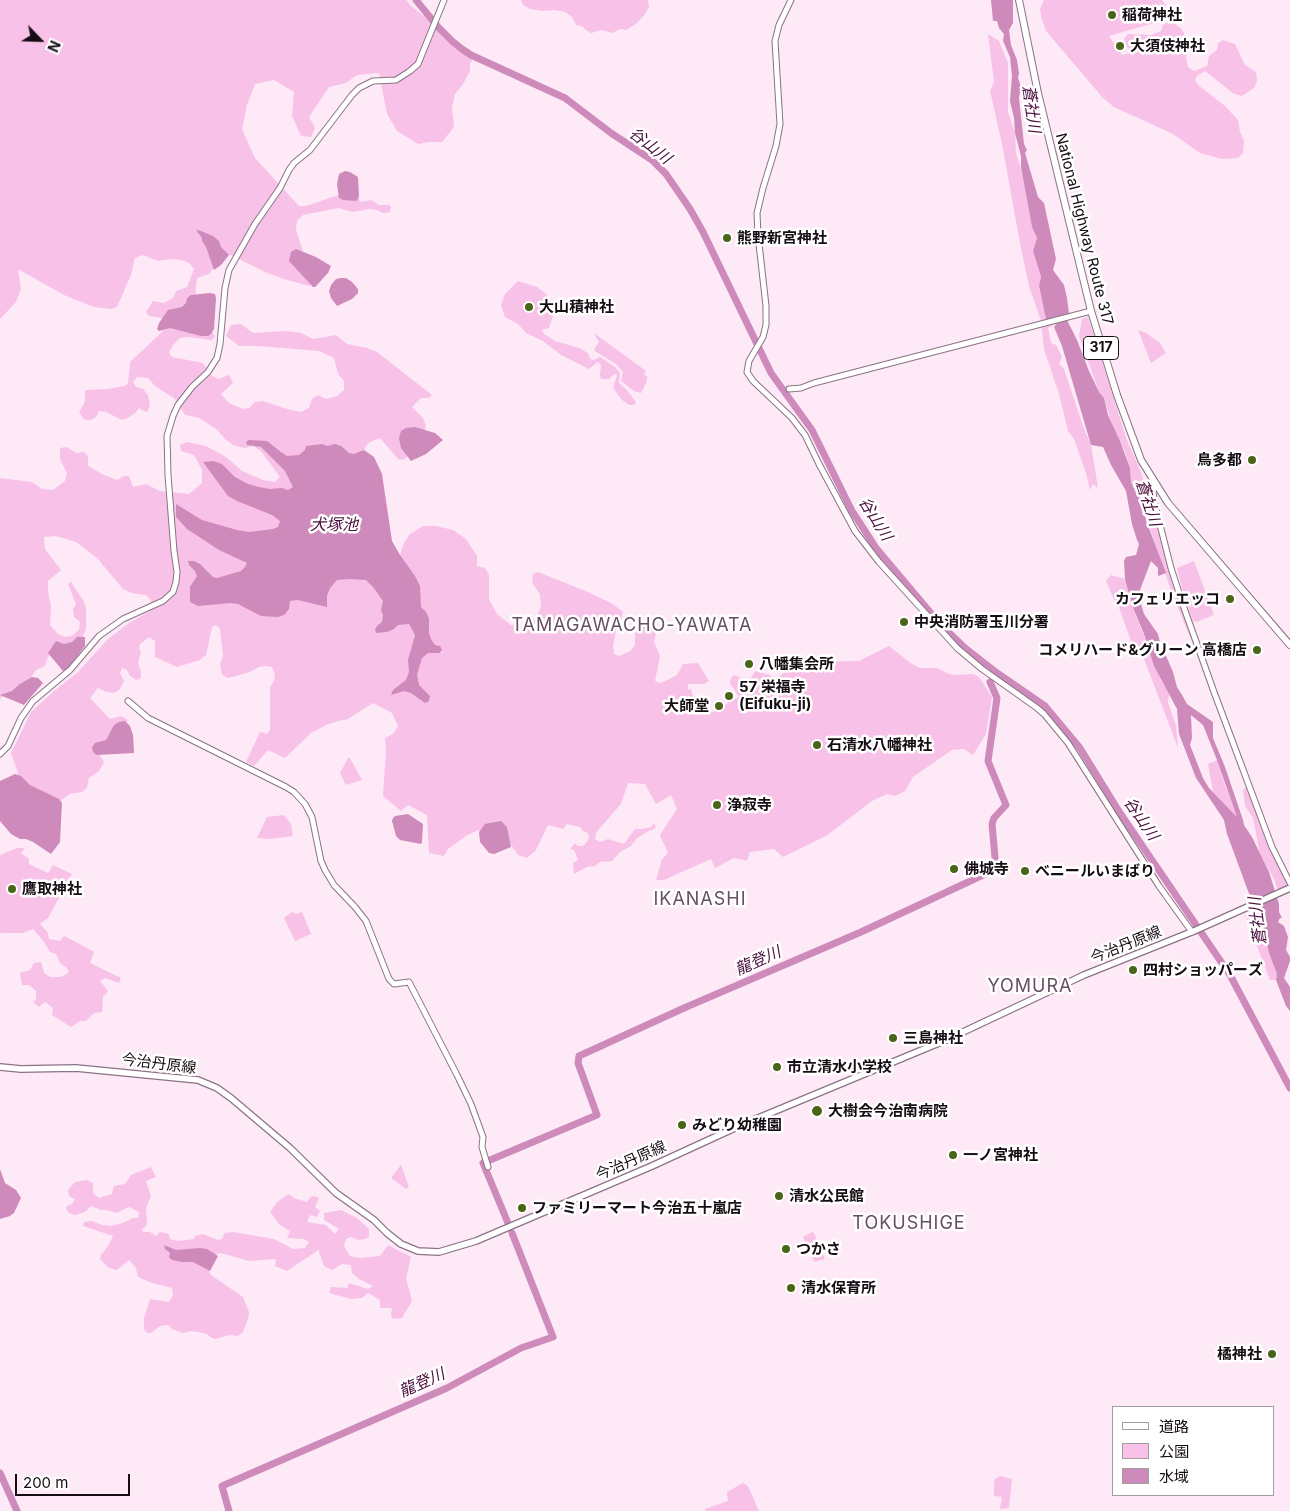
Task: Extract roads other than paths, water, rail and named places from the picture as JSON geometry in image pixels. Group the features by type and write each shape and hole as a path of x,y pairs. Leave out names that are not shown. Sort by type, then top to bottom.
{"highway":[{"name":"National Highway Route 317","path":"1019,0 1038,93 1090,311 1132,439 1141,460 1168,503 1290,645"}],"main road":[{"name":"今治丹原線","path":"0,1067 21,1070 76,1068 198,1080 217,1088 290,1148 336,1192 374,1220 387,1233 402,1244 418,1251 439,1252 476,1241 748,1122 946,1040 1083,976 1201,928 1290,886"}],"street":[{"path":"0,754 8,746 20,718 33,701 70,670 99,636 123,618 163,601 173,592 176,572 167,436 178,405 192,386 208,372 217,358 225,288 229,270 255,224 280,188 288,170 310,150 352,95 359,88 373,81 396,80 418,64 444,0"},
{"path":"792,0 779,25 775,41 780,124 776,146 757,213 766,306 766,325 763,337 749,361 747,372 753,381 792,418 805,435 855,530 879,562 957,648 982,669 1037,708 1068,743 1143,862 1173,907 1193,931"},
{"path":"789,388 801,388 1090,311"},
{"path":"1155,484 1153,492 1155,505 1171,568 1183,605 1272,846 1290,886"},
{"path":"128,701 148,718 286,787 294,792 305,804 312,817 324,870 334,885 366,921 389,979 394,984 409,982 455,1070 484,1136 482,1147 488,1167"}],"water":[{"path":"991,0 1013,0 1013,23 1009,30 1011,45 1017,60 1018,78 1021,87 1019,98 1024,144 1027,150 1025,153 1038,197 1044,203 1056,259 1053,270 1064,285 1067,298 1069,314 1065,316 1089,371 1104,398 1108,415 1130,468 1131,482 1140,499 1166,573 1158,576 1158,568 1151,561 1140,590 1141,604 1144,614 1158,634 1177,687 1187,704 1213,722 1213,738 1225,767 1244,825 1269,872 1282,918 1278,922 1284,926 1288,937 1286,950 1290,961 1284,978 1290,987 1290,1011 1286,1006 1276,980 1277,974 1269,953 1261,912 1251,899 1227,834 1224,820 1196,778 1179,734 1177,709 1154,666 1132,605 1125,579 1124,561 1126,557 1136,555 1139,544 1132,524 1126,491 1103,447 1091,445 1062,346 1054,327 1057,323 1046,319 1039,286 1041,277 1033,251 1037,238 1032,227 1010,101 1012,76 1010,57 1003,41 1004,34 999,28 997,21 993,21","holes":["1191,715 1203,725 1217,760 1237,817 1209,788 1190,745 1192,738"]},
{"path":"345,171 358,177 359,196 356,201 339,198 337,184 339,174"},
{"path":"196,230 213,236 229,255 214,270 202,238"},
{"path":"296,249 316,257 331,266 328,273 315,287 289,261 291,252"},
{"path":"346,278 352,282 358,289 358,293 352,299 337,306 331,298 329,291 336,279"},
{"path":"215,294 216,298 214,329 211,334 201,336 170,328 159,331 157,329 168,310 182,307 191,295"},
{"path":"415,427 435,433 443,440 426,454 411,461 401,448 399,438 401,431 406,428"},
{"name":"犬塚池","path":"249,440 267,441 287,456 299,455 305,450 306,446 335,444 341,446 349,453 354,454 364,450 374,457 382,474 392,541 420,586 421,607 429,619 431,639 442,650 439,653 428,653 422,658 417,675 419,685 430,696 429,701 425,703 411,693 404,691 391,695 393,690 406,680 409,672 408,660 415,635 409,624 398,625 387,632 376,633 375,629 382,622 383,615 381,610 383,601 366,580 337,580 330,588 327,596 327,607 298,600 290,601 289,609 284,615 278,617 261,616 238,604 198,606 190,602 190,587 197,576 188,561 200,564 213,577 217,578 241,571 247,563 219,550 187,529 176,517 176,504 202,520 249,532 273,529 278,527 280,521 272,515 228,496 203,462 213,461 222,464 235,477 248,484 270,489 282,488 288,490 293,487 285,471 261,447 247,445 246,442"},
{"path":"77,637 85,637 85,646 69,667 63,671 48,653 56,641 64,644 72,642"},
{"path":"32,677 38,678 43,683 24,705 0,695 12,691"},
{"path":"125,721 130,726 133,735 134,753 97,755 93,752 92,747 95,743 106,740 114,725"},
{"path":"15,774 21,776 30,785 59,799 62,803 60,842 51,854 33,842 20,839 11,834 0,821 0,781"},
{"path":"408,814 423,824 421,844 400,840 396,836 393,818"},
{"path":"501,821 507,827 511,847 494,854 489,853 480,842 479,832 485,824"},
{"path":"0,1169 5,1183 16,1190 21,1198 14,1213 0,1219"},
{"path":"164,1245 176,1250 207,1249 218,1256 210,1271 193,1262 172,1260 169,1257 170,1253 165,1249"}],"waterway":[{"name":"谷山川","path":"416,0 438,27 462,49 471,55 565,98 611,133 652,160 666,174 703,232 771,373 812,430 852,511 876,548 940,624 965,648 997,673 1045,706 1080,748 1120,813 1230,975 1290,1088"},
{"name":"龍登川","path":"508,1223 483,1163 597,1115 578,1063 579,1056 684,1008 861,932 996,869 992,824 994,818 1006,805 988,761 997,698 990,682"},
{"name":"龍登川","path":"229,1511 222,1486 447,1388 521,1348 553,1337 512,1233"},
{"path":"0,1473 17,1511"}],"place":[{"name":"稲荷神社","path":"1112,15"},
{"name":"大須伎神社","path":"1120,46"},
{"name":"熊野新宮神社","path":"727,238"},
{"name":"大山積神社","path":"529,307"},
{"name":"鳥多都","path":"1252,460"},
{"name":"カフェリエッコ","path":"1230,599"},
{"name":"中央消防署玉川分署","path":"904,622"},
{"name":"コメリハード&グリーン 高橋店","path":"1257,650"},
{"name":"八幡集会所","path":"749,664"},
{"name":"57 栄福寺 (Eifuku-ji)","path":"729,696"},
{"name":"大師堂","path":"719,706"},
{"name":"石清水八幡神社","path":"817,745"},
{"name":"浄寂寺","path":"717,805"},
{"name":"佛城寺","path":"954,869"},
{"name":"べニールいまばり","path":"1025,871"},
{"name":"鷹取神社","path":"12,889"},
{"name":"四村ショッパーズ","path":"1133,970"},
{"name":"三島神社","path":"893,1038"},
{"name":"市立清水小学校","path":"777,1067"},
{"name":"大樹会今治南病院","path":"817,1111"},
{"name":"みどり幼稚園","path":"682,1125"},
{"name":"一ノ宮神社","path":"953,1155"},
{"name":"清水公民館","path":"779,1196"},
{"name":"ファミリーマート今治五十嵐店","path":"522,1208"},
{"name":"つかさ","path":"786,1249"},
{"name":"清水保育所","path":"791,1288"},
{"name":"橘神社","path":"1272,1354"}],"district":[{"name":"TAMAGAWACHO-YAWATA","path":"632,626"},
{"name":"IKANASHI","path":"700,900"},
{"name":"YOMURA","path":"1030,987"},
{"name":"TOKUSHIGE","path":"909,1224"}],"water label":[{"name":"蒼社川","path":"1031,109"},
{"name":"蒼社川","path":"1148,503"},
{"name":"蒼社川","path":"1258,921"}]}
